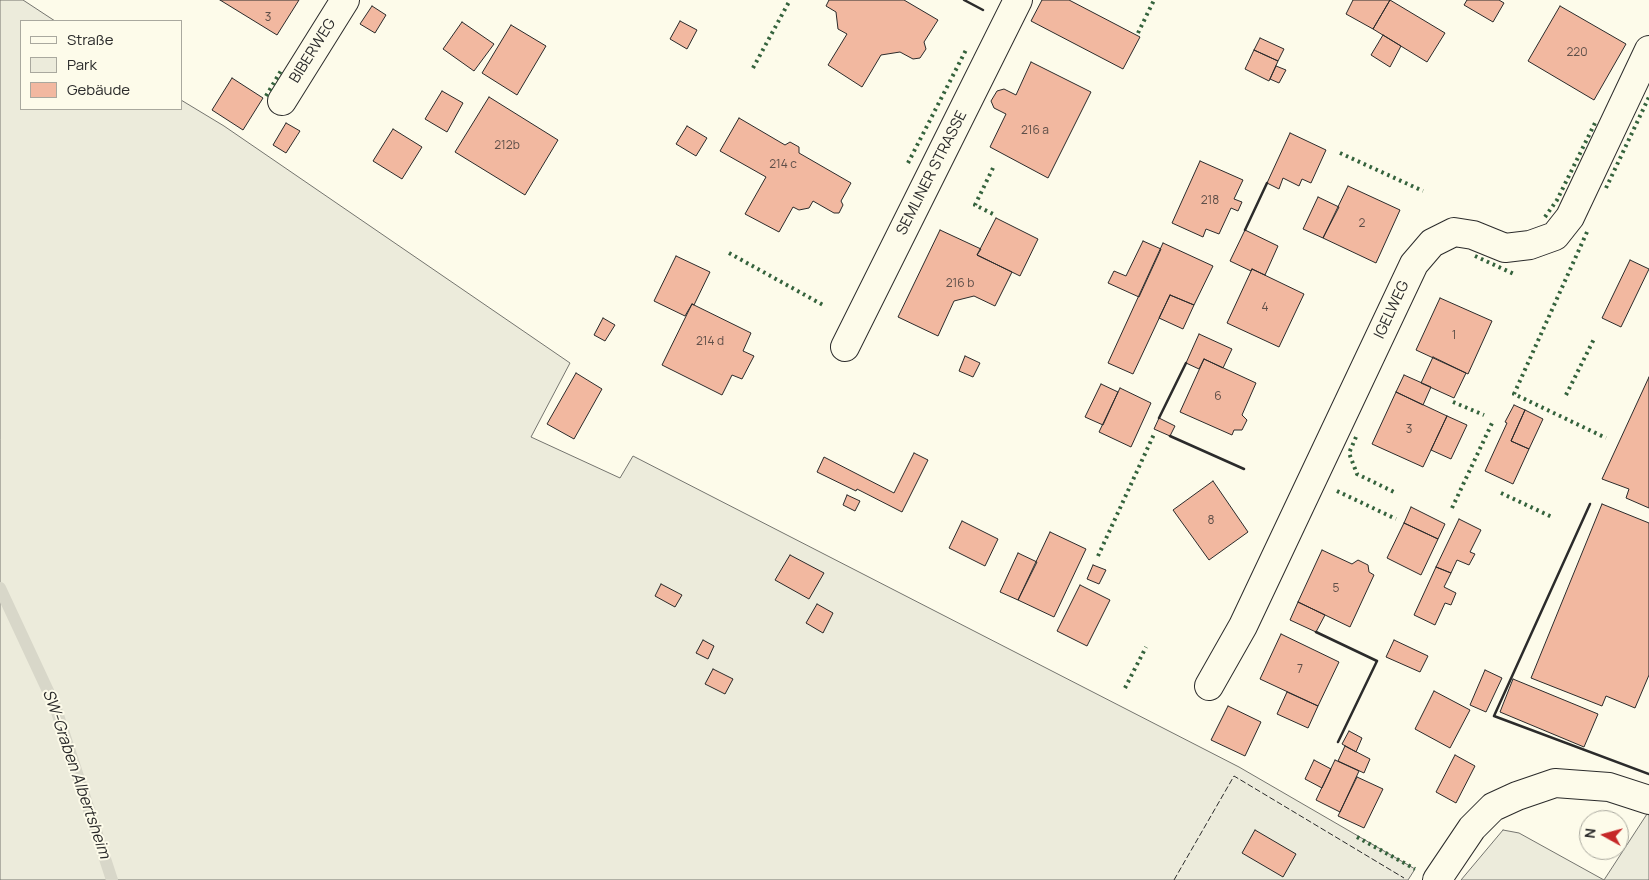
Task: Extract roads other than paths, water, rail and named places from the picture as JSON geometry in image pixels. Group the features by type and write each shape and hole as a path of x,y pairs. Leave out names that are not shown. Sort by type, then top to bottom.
{"street":[{"name":"BIBERWEG","path":"282,101 345,0"},
{"name":"SEMLINER STRASSE","path":"845,347 1018,0"},
{"name":"IGELWEG","path":"1209,686 1243,626 1414,264 1432,243 1454,232 1473,235 1505,248 1530,245 1555,236 1570,217 1649,50"},
{"path":"1437,880 1472,828 1493,807 1517,796 1555,783 1609,787 1649,800"}],"waterway":[{"name":"SW-Graben Albertsheim","path":"0,588 55,706 112,880"}]}
